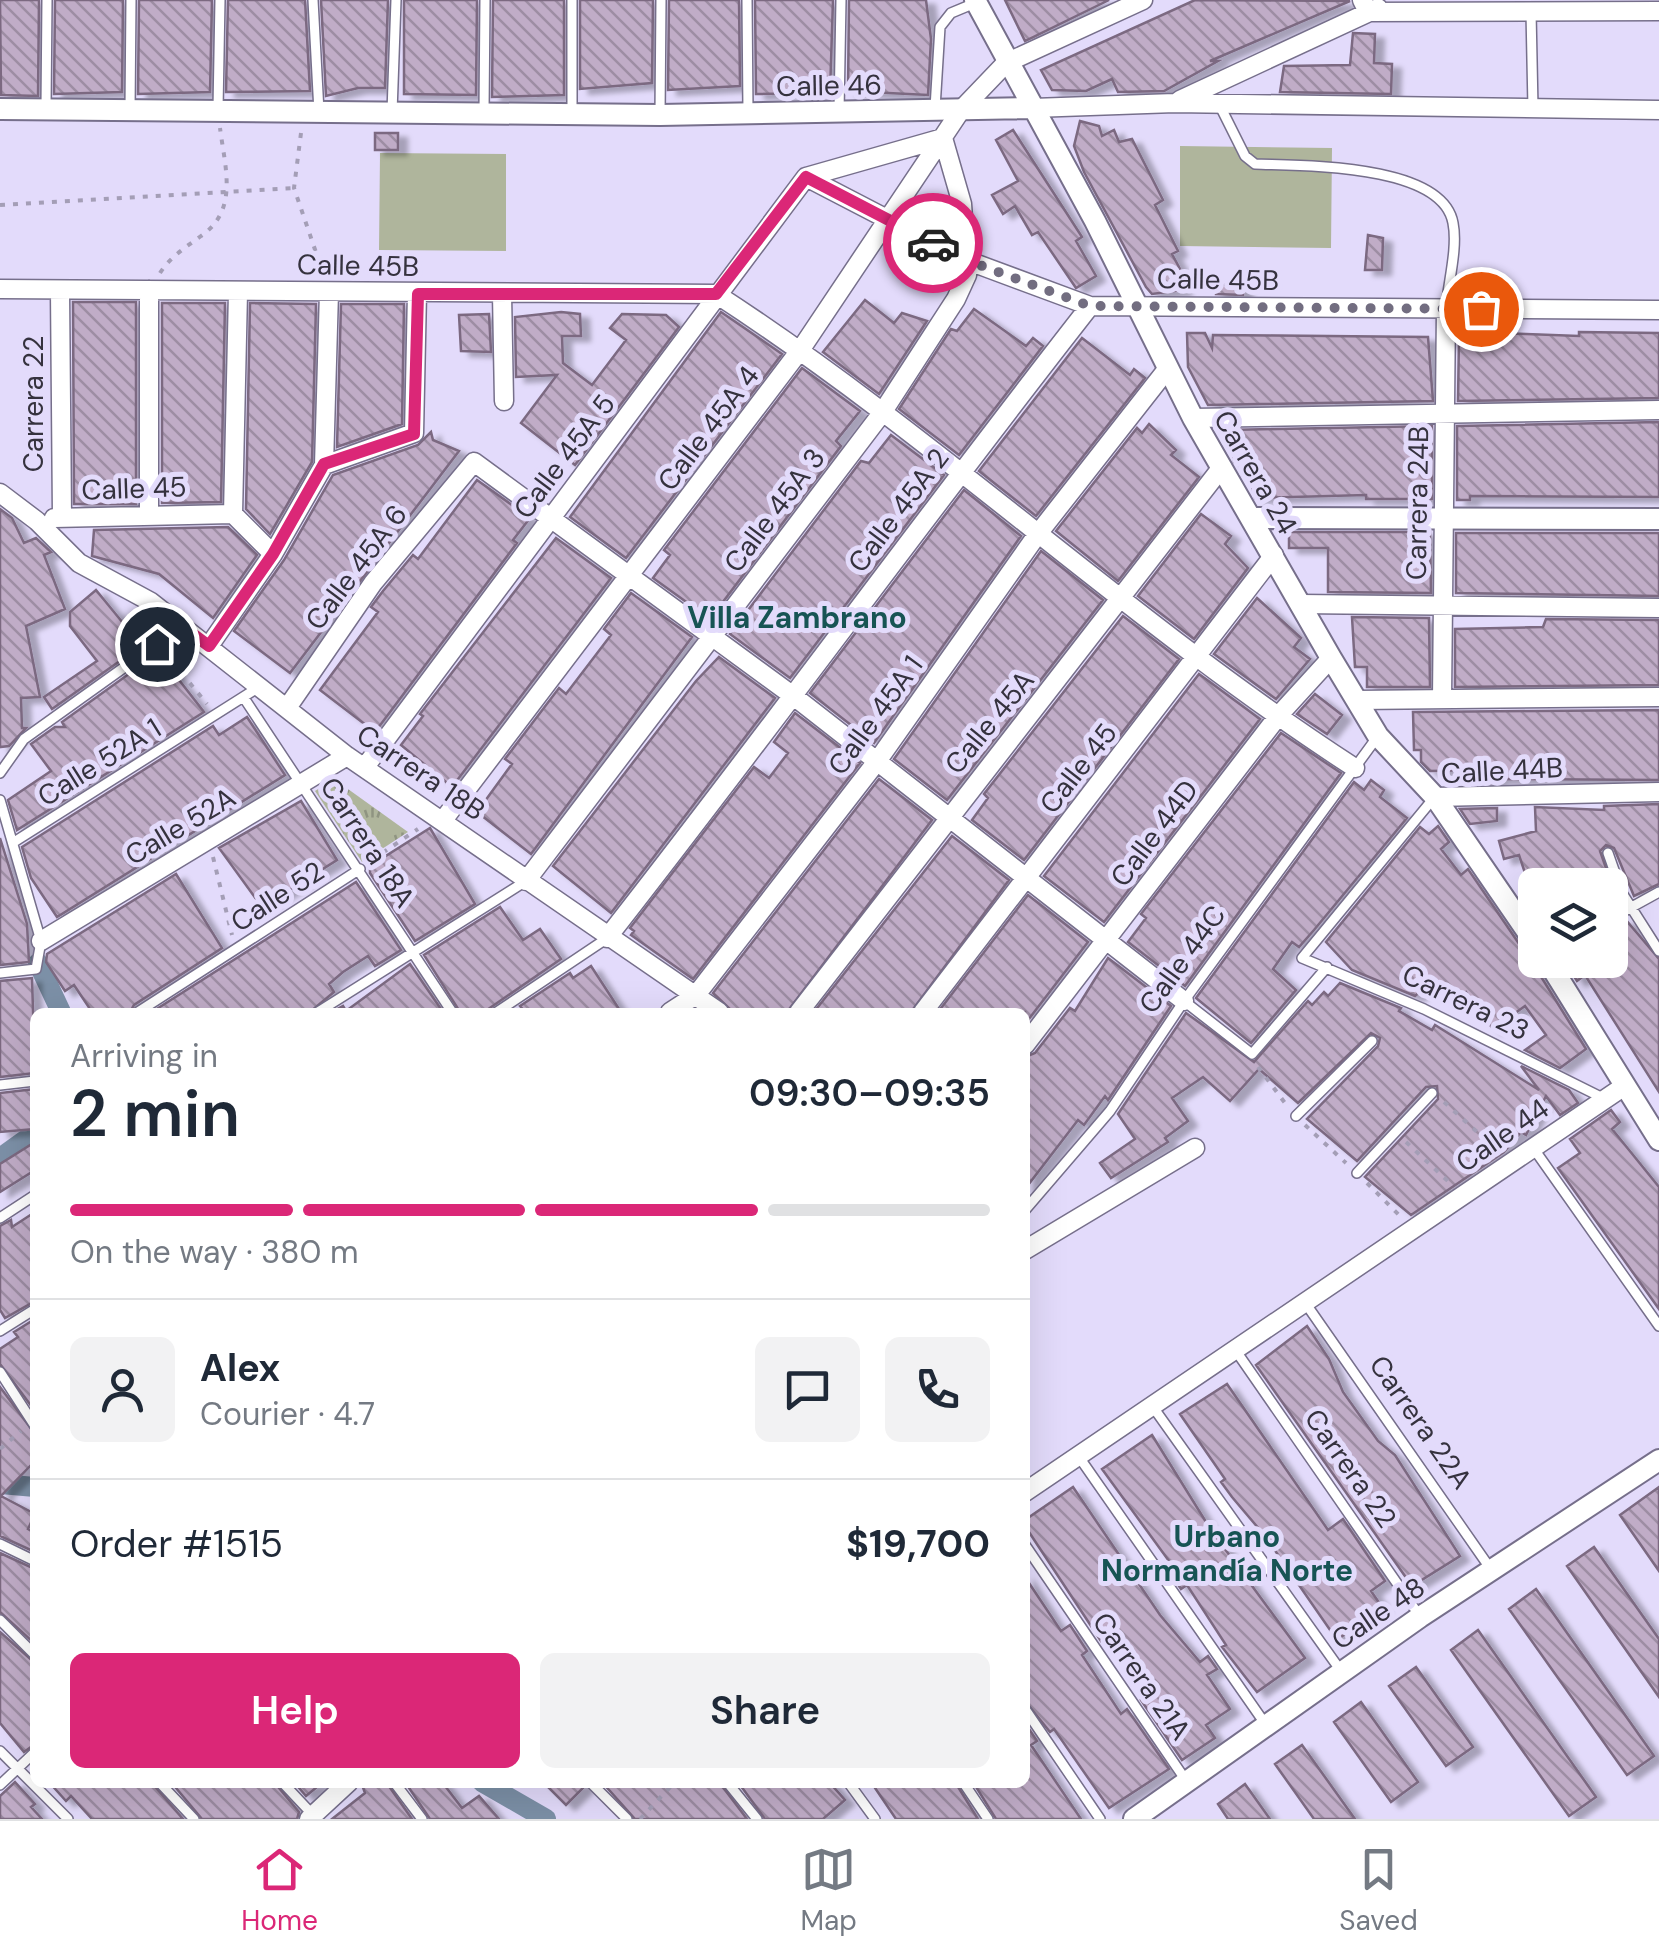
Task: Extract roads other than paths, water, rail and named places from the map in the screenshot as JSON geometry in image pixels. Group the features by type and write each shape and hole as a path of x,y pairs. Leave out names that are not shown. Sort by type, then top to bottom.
{"street":[{"path":"1006,63 1143,0"},
{"path":"1175,103 1365,6 1395,0"},
{"name":"Carrera 24","path":"975,1 1193,418 1331,658 1378,736 1435,797 1518,918"},
{"path":"1365,6 1530,12 1659,11"},
{"name":"Calle 45A 4","path":"441,818 632,576 801,349 891,220 961,110 1006,63"},
{"name":"Calle 46","path":"0,109 660,115 1219,103 1659,110"},
{"path":"806,177 943,138"},
{"name":"Calle 45A 3","path":"526,881 882,413 956,299 967,275 962,204 943,138"},
{"name":"Calle 45B","path":"806,177 966,260 1090,306 1659,310"},
{"name":"Calle 45A 5","path":"364,767 806,177"},
{"name":"Calle 45B","path":"0,290 716,294"},
{"name":"Carrera 22","path":"60,290 62,518"},
{"path":"149,290 149,513"},
{"path":"238,292 233,514 273,554"},
{"path":"209,646 273,554 324,464 329,292"},
{"path":"324,464 414,434 418,294"},
{"path":"502,294 504,401"},
{"path":"716,294 801,349 1037,535 1355,768"},
{"name":"Calle 45A 2","path":"607,938 796,698 959,472 1090,306"},
{"name":"Carrera 24B","path":"1442,699 1446,309"},
{"name":"Calle 45A 1","path":"696,996 878,760 1037,535 1168,368"},
{"path":"1193,418 1659,410"},
{"name":"Calle 45A 6","path":"286,708 373,583 474,462 553,516"},
{"name":"Calle 45A","path":"802,1008 1222,467"},
{"name":"Carrera 18B","path":"3,497 36,520 78,562 128,587 209,646 251,692 286,708 347,756 712,1008"},
{"name":"Calle 45","path":"36,520 149,513 233,514"},
{"path":"553,516 878,760 947,819 1184,1001"},
{"path":"1252,518 1659,519"},
{"name":"Calle 45","path":"926,1008 1274,555"},
{"path":"1300,604 1659,608"},
{"name":"Calle 44D","path":"1030,1039 1279,715 1331,658"},
{"path":"1356,700 1659,697"},
{"name":"Calle 52A","path":"41,941 347,756"},
{"name":"Calle 44B","path":"1435,797 1659,792"},
{"path":"1557,978 1614,1093 1659,1140"},
{"path":"676,1008 696,996"},
{"name":"Calle 44","path":"1030,1489 1614,1093"},
{"path":"1030,1247 1196,1148"},
{"name":"Calle 48","path":"1134,1819 1420,1617 1659,1460"},
{"path":"311,1817 342,1788"}],"lane":[{"path":"46,110 47,0"},
{"path":"130,110 131,0"},
{"path":"218,112 220,0"},
{"path":"313,0 313,114"},
{"path":"392,114 396,0"},
{"path":"484,115 485,0"},
{"path":"572,0 572,114"},
{"path":"660,115 661,0"},
{"path":"747,0 748,114"},
{"path":"839,113 840,0"},
{"path":"935,110 940,27 951,13 975,1"},
{"path":"1530,12 1533,108"},
{"path":"1219,103 1245,156 1254,164 1391,175 1446,207 1453,224 1446,309"},
{"path":"0,773 24,739 182,626"},
{"name":"Calle 52A 1","path":"14,842 251,692"},
{"name":"Carrera 18A","path":"251,692 303,784 449,1008"},
{"name":"Calle 44C","path":"1030,1204 1110,1111 1184,1001 1378,736"},
{"name":"Calle 44B","path":"1302,958 1435,797"},
{"path":"0,800 41,941 36,969 0,973"},
{"path":"1608,853 1629,906 1659,951"},
{"name":"Calle 52","path":"144,1008 360,868"},
{"path":"324,1008 526,881"},
{"path":"1629,906 1659,892"},
{"path":"502,1008 607,938"},
{"name":"Carrera 23","path":"1302,958 1614,1093"},
{"path":"1184,1001 1252,1054 1327,967"},
{"path":"1296,1116 1372,1041"},
{"path":"0,1085 30,1082"},
{"path":"1357,1173 1432,1093"},
{"path":"1532,1147 1659,1326"},
{"path":"0,1218 30,1198"},
{"name":"Carrera 22A","path":"1306,1304 1492,1570"},
{"path":"0,1331 30,1312"},
{"name":"Carrera 22","path":"1236,1351 1420,1617"},
{"path":"0,1372 30,1418"},
{"path":"1154,1407 1342,1671"},
{"path":"1078,1457 1266,1726"},
{"path":"0,1544 30,1559"},
{"name":"Carrera 21A","path":"1030,1553 1188,1782"},
{"path":"0,1620 30,1651"},
{"path":"1030,1716 1100,1819"},
{"path":"0,1750 30,1781"},
{"path":"0,1786 30,1757"},
{"path":"37,1788 68,1819"},
{"path":"165,1788 194,1819"},
{"path":"287,1788 311,1817"},
{"path":"399,1788 422,1819"},
{"path":"596,1788 627,1819"},
{"path":"732,1788 758,1819"},
{"path":"852,1788 875,1819"},
{"path":"967,1788 988,1819"}],"waterway":[{"path":"38,963 59,1008"},
{"path":"0,1158 30,1137"},
{"path":"0,1484 30,1487"},
{"path":"492,1788 546,1819"}],"district":[{"name":"Villa Zambrano","path":"797,618"},
{"name":"Urbano Normandía Norte","path":"1227,1554"}]}
